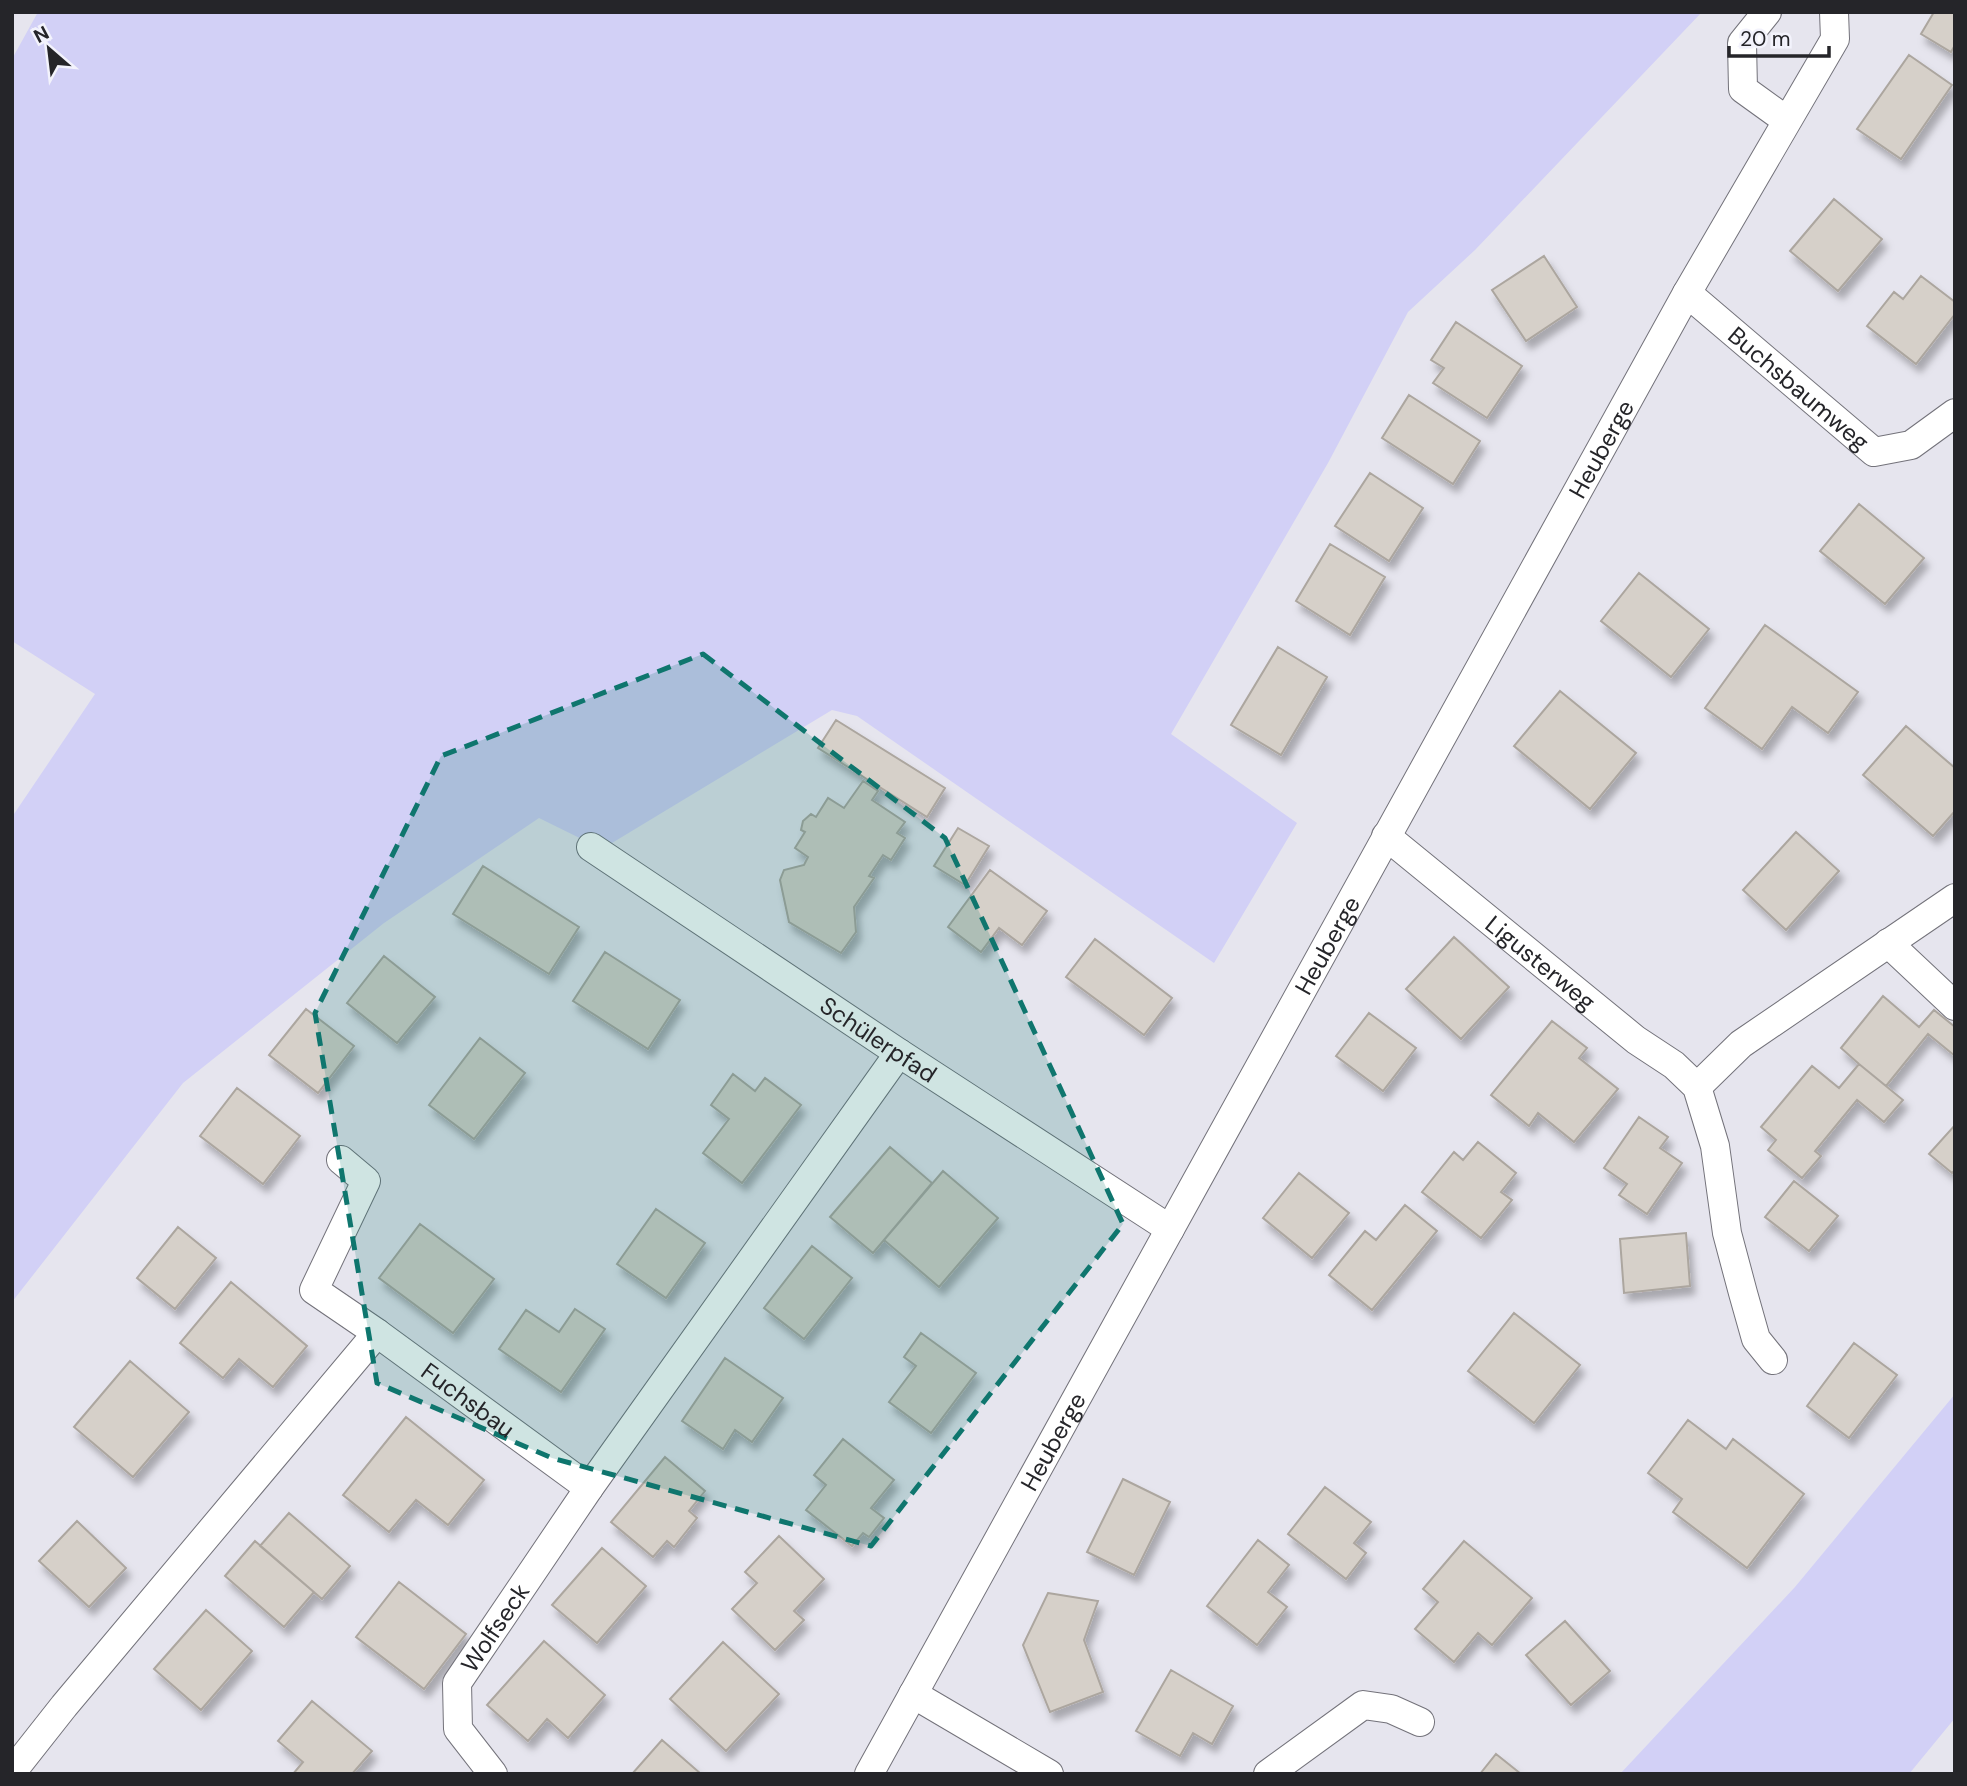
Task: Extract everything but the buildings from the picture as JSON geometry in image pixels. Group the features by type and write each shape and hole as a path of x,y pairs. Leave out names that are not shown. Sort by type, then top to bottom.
{"street":[{"path":"1767,12 1742,43 1743,89 1786,120"},
{"name":"Heuberge","path":"869,1774 1687,293 1835,39 1834,12"},
{"name":"Buchsbaumweg","path":"1687,293 1874,452 1912,445 1955,413"},
{"name":"Ligusterweg","path":"1386,836 1636,1040 1674,1065 1697,1087 1716,1146 1727,1233 1743,1293 1756,1339 1773,1360"},
{"name":"Schülerpfad","path":"591,847 899,1053 1170,1229"},
{"path":"1697,1087 1741,1044 1955,898"},
{"path":"1888,943 1955,1006"},
{"path":"589,1488 899,1053"},
{"name":"Fuchsbau","path":"341,1160 366,1181 314,1290 589,1488"},
{"path":"12,1772 64,1706 377,1333"},
{"name":"Wolfseck","path":"493,1774 458,1729 457,1683 589,1488"},
{"path":"913,1694 1049,1774"},
{"path":"1268,1774 1363,1705 1391,1709 1420,1722"}],"highlighted area":[{"path":"703,654 945,838 1123,1224 871,1546 552,1458 377,1383 315,1013 441,756"}],"shaded area":[{"path":"38,12 1702,12 1475,250 1408,312 1328,463 1171,734 1297,823 1214,963 857,716 832,710 602,849 539,818 384,923 183,1083 12,1302 12,817 95,694 12,641 12,59"},
{"path":"1955,1394 1955,1718 1909,1774 1620,1774 1795,1587"}]}
